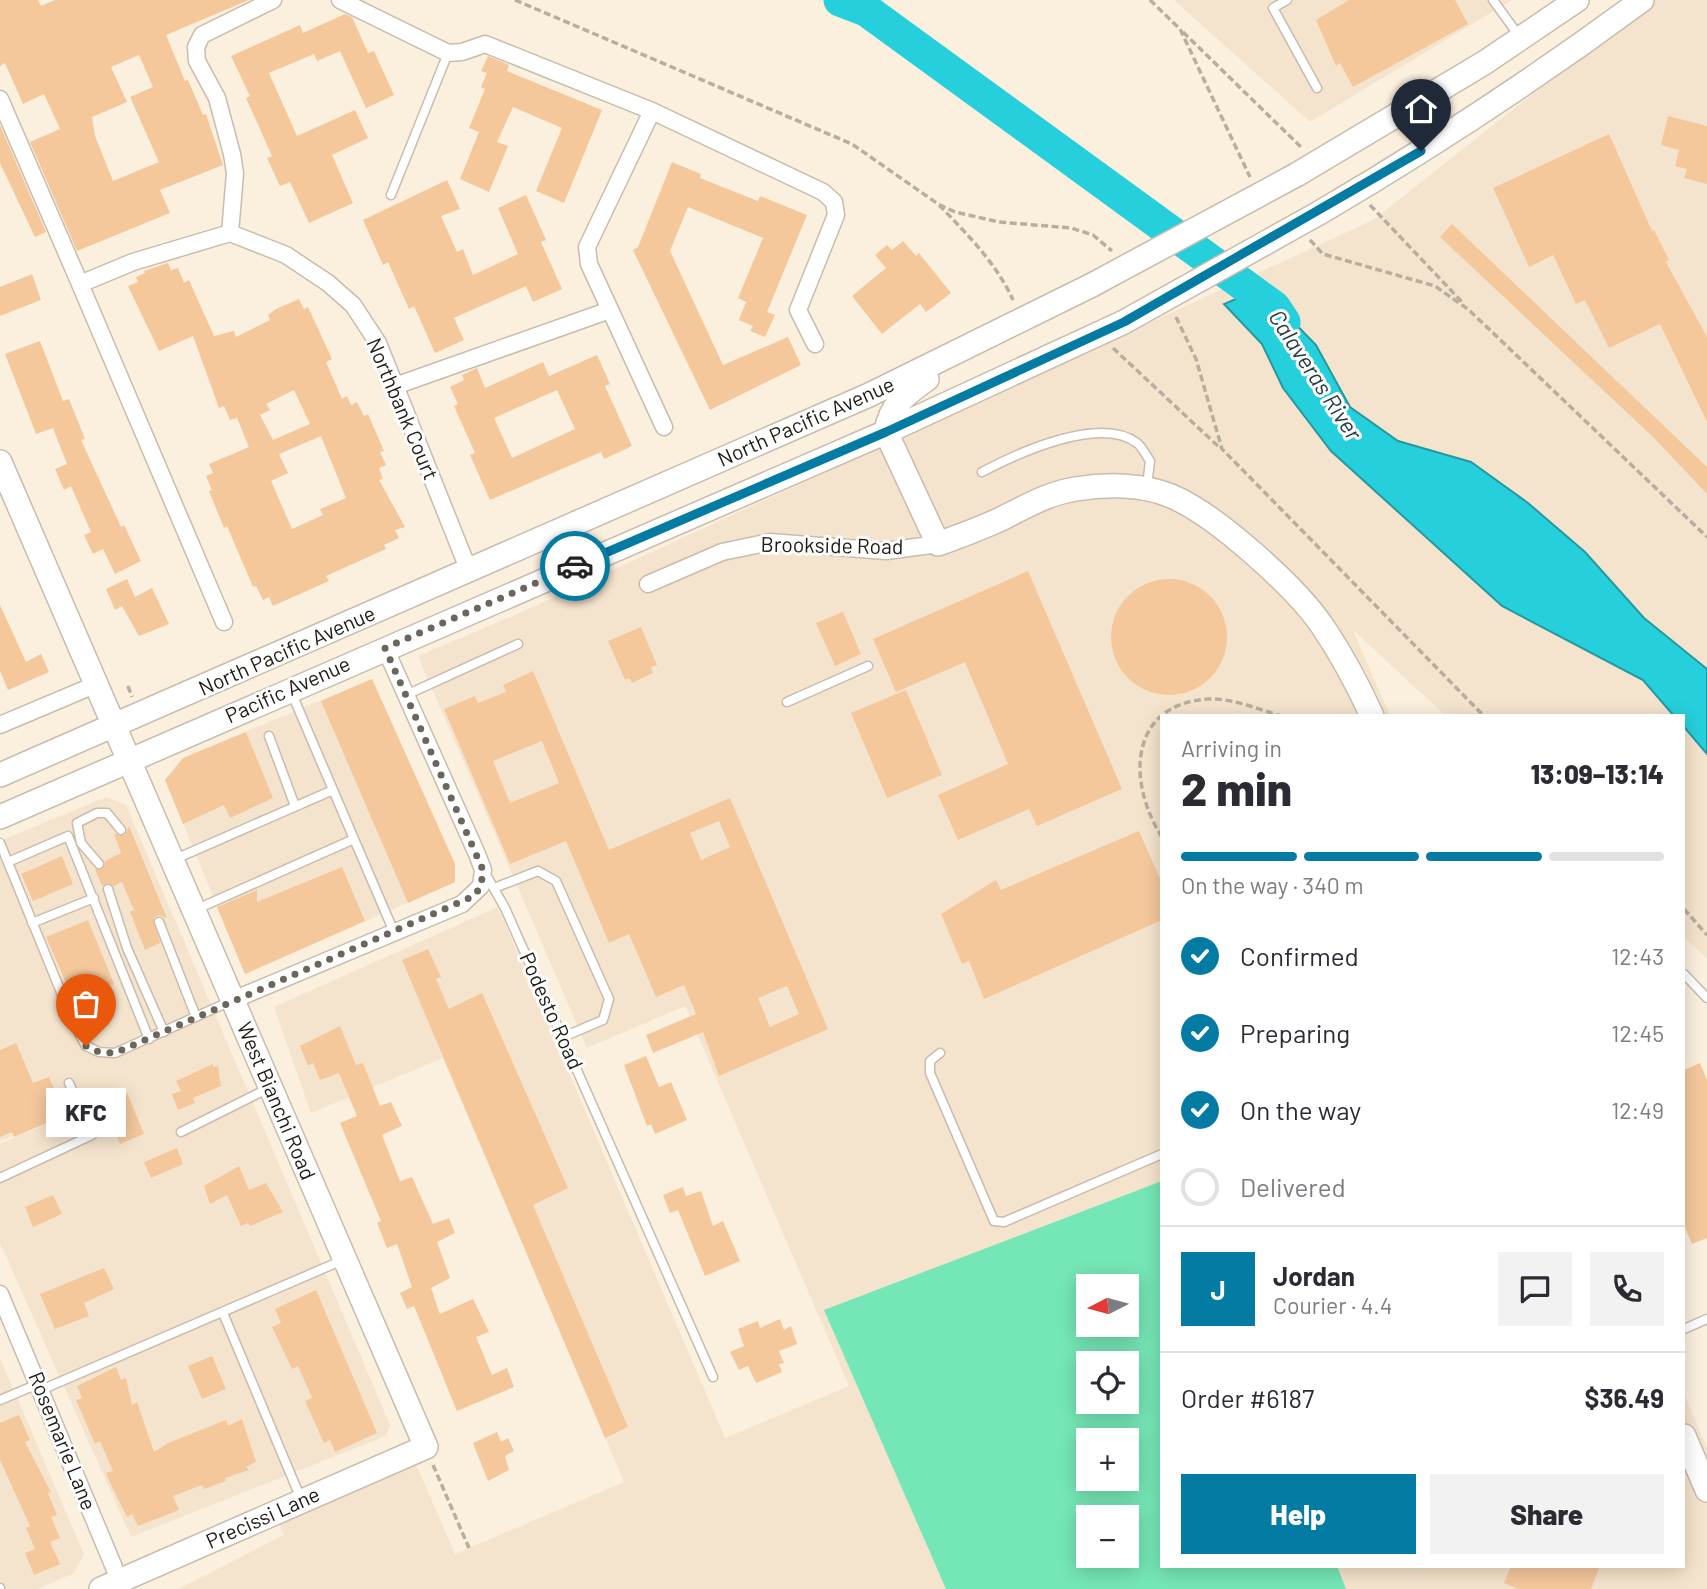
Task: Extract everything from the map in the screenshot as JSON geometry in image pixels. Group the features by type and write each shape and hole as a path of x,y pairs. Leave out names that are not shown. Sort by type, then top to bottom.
{"main road":[{"name":"North Pacific Avenue","path":"0,775 869,395 986,339 1317,163 1577,0"},
{"name":"North Pacific Avenue","path":"886,432 1124,322 1356,191 1583,43 1642,0"},
{"path":"886,432 888,417 906,394 986,339"},
{"name":"Brookside Road","path":"886,432 939,544 1059,493 1102,486 1147,489 1169,495 1210,518 1267,566 1321,625 1371,714"},
{"name":"Pacific Avenue","path":"0,817 886,432"},
{"name":"West Bianchi Road","path":"0,462 131,759 426,1447"},
{"path":"385,648 458,603 465,590 469,570"},
{"path":"1685,1438 1707,1490"},
{"name":"Precissi Lane","path":"115,1586 426,1447"}],"street":[{"path":"80,284 134,262 230,233 235,173 232,154 217,99 197,61 196,47 202,35 273,0"},
{"path":"340,0 448,53 485,44 652,111 823,192 834,202 836,215 798,310 815,344"},
{"path":"0,99 224,622"},
{"path":"652,111 587,247 589,264 664,427"},
{"name":"Northbank Court","path":"230,233 286,255 328,283 354,305 378,343 469,570"},
{"path":"395,386 610,310"},
{"name":"Brookside Road","path":"648,584 722,552 769,542 886,551 939,544"},
{"name":"Podesto Road","path":"385,648 483,870"},
{"path":"0,724 97,684"},
{"path":"233,1000 474,896 481,886 483,870"},
{"name":"Rosemarie Lane","path":"0,1294 39,1387 115,1586"}],"lane":[{"path":"1287,0 1273,8 1317,88"},
{"path":"1493,0 1520,38"},
{"path":"391,195 448,53"},
{"path":"982,472 1022,450 1085,435 1116,433 1138,444 1150,461 1147,489"},
{"path":"406,695 518,644"},
{"path":"787,702 868,666"},
{"path":"290,689 394,932"},
{"path":"268,736 295,806"},
{"path":"173,860 333,790"},
{"path":"99,864 81,843 77,823 97,813 107,813 116,820 121,830"},
{"path":"8,862 68,836 149,1039"},
{"path":"194,910 354,839"},
{"path":"0,843 86,1046 99,1052 115,1053 233,1000"},
{"name":"Podesto Road","path":"483,870 494,888 563,1037 713,1377"},
{"path":"494,888 538,871 556,881 609,999 603,1020 563,1037"},
{"path":"108,889 127,948 164,1031"},
{"path":"32,923 94,898"},
{"path":"159,922 196,1017"},
{"path":"1685,975 1707,998"},
{"path":"940,1053 930,1061 930,1073 994,1221 1004,1222 1160,1155"},
{"path":"0,1178 92,1135 69,1083"},
{"path":"181,1132 270,1087"},
{"path":"0,1400 77,1375 345,1259"},
{"path":"223,1313 302,1501"},
{"path":"1685,1329 1707,1319"}],"path":[{"path":"1150,0 1317,163"},
{"path":"1180,29 1250,178"},
{"path":"1356,191 1469,310 1707,537"},
{"path":"938,204 976,243 1003,277 1023,320"},
{"path":"1305,235 1323,254 1435,286 1469,310"},
{"path":"1097,334 1222,449"},
{"path":"128,686 132,697"},
{"path":"1162,714 1182,704 1209,699 1238,703 1274,714"},
{"path":"1160,715 1146,736 1138,762 1143,792 1160,834"},
{"path":"1685,910 1707,935"},
{"path":"426,1447 468,1548"}],"shaded area":[{"path":"1174,0 1512,0 1310,122"},
{"path":"1652,0 1707,0 1707,959 1685,938 1685,714 1444,714 1353,630 1389,714 1160,714 1160,1568 1685,1568 1685,1396 1707,1448 1707,1589 178,1589 284,1535 277,1519 415,1462 455,1554 624,1482 443,1058 311,1113 274,1007 498,907 725,1438 849,1386 685,1006 587,1048 418,656 515,615 1373,220"},
{"path":"372,679 455,864 455,882 245,974 165,780 183,758"},
{"path":"106,797 126,805 390,1425 386,1436 131,1537 0,1243 0,1144 62,1117 0,1141 0,841"},
{"path":"0,1358 84,1554 74,1573 38,1589 0,1589"}],"green space":[{"path":"1160,1182 1160,1568 1338,1568 1346,1589 946,1589 824,1310"}],"water":[{"path":"1261,288 1316,345 1350,407 1398,441 1471,462 1528,503 1585,552 1644,618 1707,669 1707,754 1685,728 1685,714 1672,714 1643,680 1502,606 1331,451 1283,388 1262,344 1224,304"}],"building":[{"path":"0,0 38,0 41,6 55,0 249,0 166,35 185,81 188,80 203,115 206,114 223,165 160,190 170,213 77,251 30,142 60,129 44,94 23,104 5,63 0,66","holes":["139,55 153,87 130,97 159,162 113,181 95,136 92,117 127,102 111,67"]},
{"path":"1349,0 1455,0 1468,24 1353,87 1340,63 1336,66 1316,20"},
{"path":"345,14 352,17 368,53 374,51 394,95 366,108 340,51 317,61 314,54 269,73 297,136 355,110 368,138 332,155 353,203 309,223 290,182 280,186 267,158 272,156 246,98 250,96 231,56 300,25 303,33"},
{"path":"488,56 509,65 507,71 602,110 564,203 536,191 562,128 513,107 497,142 508,146 489,192 460,179 479,132 469,128 485,89 481,87 487,73 481,71"},
{"path":"1668,116 1707,126 1707,184 1684,178 1687,169 1675,166 1679,150 1661,145"},
{"path":"0,125 46,232 35,237 0,163"},
{"path":"1609,134 1652,231 1654,230 1669,260 1666,262 1707,337 1707,422 1660,324 1609,348 1585,300 1576,304 1553,255 1529,267 1493,188"},
{"path":"672,162 701,174 700,178 758,201 760,196 807,215 767,312 775,315 765,337 750,331 753,326 739,320 746,302 738,298 763,238 688,207 670,251 723,365 788,337 801,365 710,410 633,250 638,247"},
{"path":"447,180 460,209 441,216 457,252 463,249 473,275 518,254 498,208 526,195 546,240 541,242 562,289 533,302 526,286 454,318 464,340 435,353 414,306 409,309 388,262 383,265 363,220"},
{"path":"1452,224 1707,467 1707,494 1654,438 1440,237"},
{"path":"903,241 916,256 919,253 951,293 926,312 920,304 882,334 852,296 886,268 875,255 887,245 892,250"},
{"path":"168,263 171,270 178,268 184,283 189,280 214,336 234,331 236,337 270,320 268,315 276,309 299,299 304,309 308,307 332,359 326,362 342,399 347,396 351,405 357,402 364,416 368,414 384,451 380,452 386,465 379,468 383,479 379,480 405,527 395,530 399,538 384,545 386,549 326,576 329,581 273,606 269,597 263,600 256,586 253,587 227,526 224,528 206,476 213,473 209,464 249,447 237,418 230,420 224,406 219,408 193,336 159,351 128,286 138,282 136,277 145,273 144,271","holes":["294,390 310,424 273,440 260,415 270,410 266,404","321,436 346,498 320,509 323,515 292,529 271,481 288,473 279,454"]},
{"path":"32,274 41,300 0,316 0,287"},
{"path":"40,341 63,401 69,399 85,439 81,440 121,527 124,525 141,561 115,574 103,549 93,554 84,535 91,532 71,486 64,490 55,469 67,464 53,428 36,434 5,354"},
{"path":"597,355 610,384 605,386 632,446 604,459 601,452 490,500 470,455 475,453 454,406 458,404 450,387 464,380 462,375 477,368 485,388 543,362 549,376","holes":["557,390 575,429 512,458 494,418"]},
{"path":"1028,571 1122,789 1037,826 1029,809 958,840 938,795 1008,764 965,662 896,692 873,639"},
{"path":"127,579 135,597 152,588 169,624 139,636 122,606 115,610 106,589"},
{"path":"1169,579 1191,583 1210,596 1223,615 1227,637 1223,659 1210,678 1191,691 1169,695 1147,691 1128,678 1115,659 1111,637 1115,615 1128,596 1147,583"},
{"path":"0,605 26,662 41,654 49,672 8,690 0,671"},
{"path":"843,612 861,654 835,666 816,623"},
{"path":"641,627 657,665 651,667 653,673 632,683 629,678 625,680 608,641"},
{"path":"533,671 609,850 730,798 828,1029 719,1076 703,1032 653,1053 646,1035 696,1014 684,985 656,997 629,934 609,943 566,841 510,864 444,709 475,696 478,703 506,692 503,685","holes":["542,741 559,783 510,803 493,761","719,821 730,847 701,860 690,833","787,986 799,1014 770,1027 758,998"]},
{"path":"372,679 455,864 455,882 408,903 321,701"},
{"path":"906,690 942,775 887,798 851,713"},
{"path":"246,732 273,798 230,818 224,805 183,824 165,780 183,758"},
{"path":"129,826 167,918 159,915 154,918 160,943 145,950 130,912 134,910 122,882 114,886 107,883 102,886 95,869 103,869 105,861 121,853 114,834 125,835"},
{"path":"1139,831 1160,878 1160,921 984,999 969,961 962,964 941,914 996,880 1001,890"},
{"path":"62,856 73,884 33,901 21,874"},
{"path":"342,867 365,921 245,974 217,907 257,890 257,902"},
{"path":"88,920 114,984 74,1001 46,937"},
{"path":"428,949 441,977 436,979 449,1009 482,993 568,1188 533,1205 628,1427 605,1438 402,960"},
{"path":"340,1026 356,1065 363,1063 380,1106 391,1102 402,1126 382,1135 400,1181 412,1177 433,1224 449,1218 455,1233 437,1242 450,1278 431,1288 440,1314 473,1299 489,1332 476,1337 492,1375 507,1368 514,1387 457,1411 414,1306 407,1309 400,1293 412,1287 397,1244 387,1248 377,1223 381,1221 340,1123 357,1116 339,1073 320,1080 313,1063 308,1066 300,1046"},
{"path":"16,1043 33,1083 49,1077 65,1115 14,1137 12,1132 0,1137 0,1050"},
{"path":"646,1056 659,1087 671,1082 687,1120 655,1134 651,1124 647,1126 624,1065"},
{"path":"1700,1063 1707,1080 1707,1238 1692,1244 1685,1227 1685,1070"},
{"path":"213,1064 213,1067 218,1066 221,1086 193,1098 195,1103 178,1110 172,1094 181,1091 176,1081"},
{"path":"127,1093 144,1134 120,1144 102,1103"},
{"path":"177,1148 183,1164 151,1178 144,1162"},
{"path":"239,1166 249,1190 266,1183 283,1212 250,1226 248,1223 241,1226 227,1195 210,1204 204,1186"},
{"path":"683,1187 686,1196 701,1191 713,1226 723,1221 740,1261 705,1276 678,1210 670,1213 663,1195"},
{"path":"53,1195 62,1214 33,1227 25,1207"},
{"path":"104,1268 114,1289 84,1303 89,1316 55,1329 40,1294"},
{"path":"316,1290 377,1433 335,1452 330,1440 324,1443 305,1401 312,1398 298,1366 292,1369 272,1327 281,1323 275,1309"},
{"path":"780,1319 784,1330 791,1326 797,1344 779,1351 784,1363 779,1364 782,1372 756,1383 748,1366 739,1370 730,1352 744,1346 738,1329 758,1321 760,1328"},
{"path":"212,1356 226,1389 202,1399 188,1366"},
{"path":"116,1367 121,1380 126,1378 132,1405 137,1402 154,1452 168,1443 226,1420 228,1426 242,1419 256,1462 246,1467 249,1470 225,1478 226,1481 204,1489 202,1485 173,1496 179,1510 138,1526 132,1514 127,1517 112,1487 106,1473 113,1471 100,1441 95,1444 76,1400 82,1398 77,1386"},
{"path":"19,1415 30,1440 25,1442 51,1492 48,1493 57,1515 51,1517 60,1538 50,1542 60,1564 34,1575 25,1553 35,1549 26,1528 30,1526 0,1460 0,1423"},
{"path":"497,1432 501,1442 508,1438 514,1451 505,1456 509,1470 488,1481 473,1443"},
{"path":"1510,1568 1599,1568 1591,1589 1518,1589 1504,1583"}],"waterway":[{"name":"Calaveras River","path":"840,0 866,10 1274,307 1284,322"}],"way so far":[{"path":"86,1046 99,1052 115,1053 233,1000 462,904 474,896 481,886 483,870 385,648 575,566"}],"place":[{"name":"KFC","path":"86,1046"}],"route":[{"path":"575,566 886,432 1124,322 1421,151"}]}
